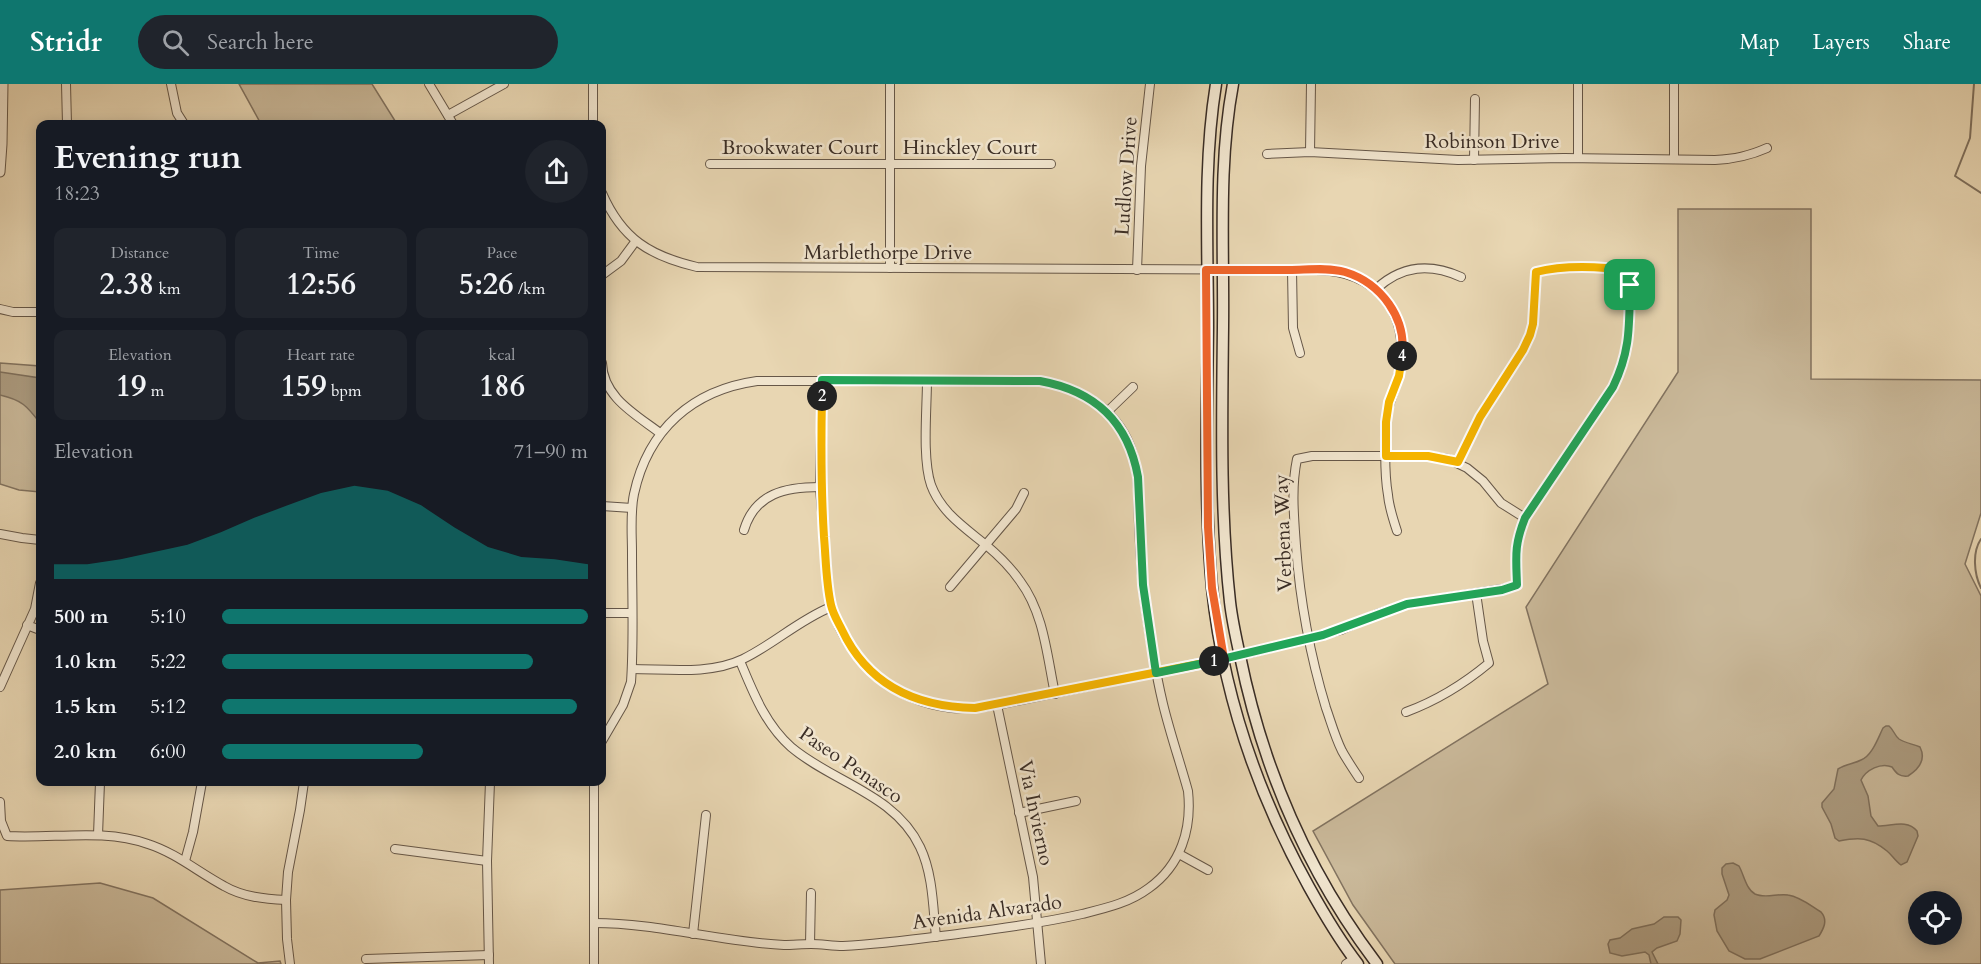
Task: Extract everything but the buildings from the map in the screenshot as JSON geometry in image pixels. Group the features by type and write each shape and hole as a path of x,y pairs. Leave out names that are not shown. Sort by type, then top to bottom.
{"main road":[{"path":"1216,84 1209,165 1206,270 1208,517 1212,588 1224,659 1239,721 1268,802 1304,878 1353,962 1366,950"},
{"path":"1233,84 1224,171 1222,270 1224,529 1230,604 1240,656 1267,760 1297,833 1324,884 1377,964"}],"street":[{"path":"0,172 3,84"},
{"path":"66,84 67,120"},
{"path":"171,84 177,113 181,120"},
{"path":"429,84 451,120"},
{"path":"448,115 504,84"},
{"path":"593,84 593,120"},
{"path":"890,84 890,268"},
{"name":"Ludlow Drive","path":"1137,270 1141,166 1150,84"},
{"path":"1310,152 1311,84"},
{"path":"1578,84 1578,158"},
{"path":"1674,84 1674,158"},
{"path":"1474,160 1475,99"},
{"name":"Robinson Drive","path":"1267,154 1310,152 1474,160 1735,159 1750,156 1767,148"},
{"name":"Brookwater Court","path":"710,164 890,164"},
{"name":"Hinckley Court","path":"890,164 1051,164"},
{"name":"Marblethorpe Drive","path":"606,201 614,218 635,242 666,258 697,267 1329,270 1345,273 1376,289"},
{"path":"606,272 621,261 635,242"},
{"path":"822,380 820,487 831,607 845,637 860,660 886,683 902,693 936,705 953,708 997,705 1240,656 1341,630 1407,604 1502,590 1517,585 1515,556 1517,541 1525,518 1613,387 1623,367 1629,330 1628,271 1613,268 1550,268 1536,272 1533,324 1530,335 1523,350 1480,417 1458,462"},
{"path":"1397,531 1388,495 1386,422 1389,402 1399,376 1402,352 1400,329 1394,312 1376,289 1395,274 1411,269 1445,270 1461,277"},
{"path":"1292,270 1293,328 1300,353"},
{"path":"0,309 13,312 36,312"},
{"path":"927,380 926,447 931,484 948,514 986,545 1021,582 1033,603 1042,629 1055,694"},
{"name":"Avenida Alvarado","path":"594,924 629,924 759,943 867,945 1037,924 1110,907 1137,896 1162,876 1179,854 1187,829 1188,791 1156,673 1143,585 1138,477 1135,460 1126,436 1107,412 1082,394 1067,387 1040,381 757,381 724,388 692,404 668,423 660,433 643,465 634,495 632,508 632,669 628,694 606,734"},
{"path":"606,382 621,403 660,433"},
{"path":"1107,412 1133,387"},
{"name":"Verbena Way","path":"1308,639 1299,580 1296,539 1294,475 1297,459 1311,456 1428,456 1458,462 1483,481 1501,502 1525,518"},
{"path":"744,530 752,510 766,498 782,490 820,487"},
{"path":"950,587 1016,509 1024,493"},
{"path":"606,506 632,508"},
{"path":"0,534 36,540"},
{"path":"1406,712 1434,700 1489,663 1483,641 1476,593"},
{"path":"0,687 36,604"},
{"path":"632,669 690,669 714,667 740,661 761,650 808,618 831,607"},
{"path":"606,613 632,613"},
{"path":"27,625 36,628"},
{"path":"1308,639 1320,687 1341,750 1359,778"},
{"name":"Paseo Penasco","path":"740,661 773,729 791,747 811,761 885,806 899,817 910,831 920,846 928,868 936,937"},
{"name":"Via Invierno","path":"997,705 1033,877 1041,964"},
{"path":"98,835 100,786"},
{"path":"185,861 201,786"},
{"path":"290,964 286,900 288,872 303,786"},
{"path":"489,964 487,861 490,786"},
{"path":"594,786 594,964"},
{"path":"1020,813 1076,801"},
{"path":"0,802 1,821 7,836 125,837 147,843 185,861 225,887 267,899 286,900"},
{"path":"693,934 706,815"},
{"path":"395,849 487,861"},
{"path":"1179,854 1208,870"},
{"path":"810,944 811,893"},
{"path":"366,959 489,955"}],"shaded area":[{"path":"239,84 372,84 394,120 259,120"},
{"path":"1678,209 1811,209 1811,379 1981,380 1981,513 1965,564 1981,596 1981,964 1395,964 1353,905 1313,831 1548,684 1526,607 1678,372"},
{"path":"0,363 36,366 36,492 19,490 0,484"},
{"path":"0,372 36,377 36,418 23,404 0,395"},
{"path":"1886,726 1891,728 1899,739 1920,747 1922,751 1922,760 1908,776 1896,773 1892,767 1879,766 1870,770 1861,780 1868,796 1871,816 1878,826 1904,824 1917,831 1918,836 1907,862 1901,865 1881,846 1870,841 1853,839 1839,841 1835,838 1822,807 1822,803 1834,789 1838,769 1865,758"},
{"path":"1733,863 1739,866 1747,885 1755,894 1793,896 1821,912 1825,921 1819,936 1760,959 1745,959 1729,951 1717,931 1714,915 1715,910 1727,900 1729,895 1722,868 1726,864"},
{"path":"100,883 153,898 258,963 280,961 281,964 0,964 0,890"},
{"path":"1664,917 1678,917 1681,920 1680,934 1677,941 1652,952 1658,964 1651,964 1649,955 1645,952 1622,956 1610,953 1608,944 1610,940 1620,938 1632,929 1654,924"}],"waterway":[{"path":"1974,84 1970,138 1955,176 1981,193"},
{"path":"1981,539 1976,550 1975,563 1981,588"}],"route":[{"path":"1550,268 1613,268 1628,271 1630,285 1628,347 1623,367 1613,387 1525,518 1517,541 1515,556 1517,585 1502,590 1407,604 1341,630 1213,662 975,708 953,708 920,701 886,683 872,672 852,649 831,607 820,487 822,380 1040,381 1067,387 1095,402 1107,412 1126,436 1135,460 1138,477 1143,585 1156,673 1224,659 1212,588 1208,527 1208,285 1206,270 1329,270 1345,273 1376,289 1394,312 1400,329 1402,352 1399,376 1389,402 1386,422 1386,456 1428,456 1458,462 1480,417 1523,350 1530,335 1533,324 1536,272 1550,268"}]}
